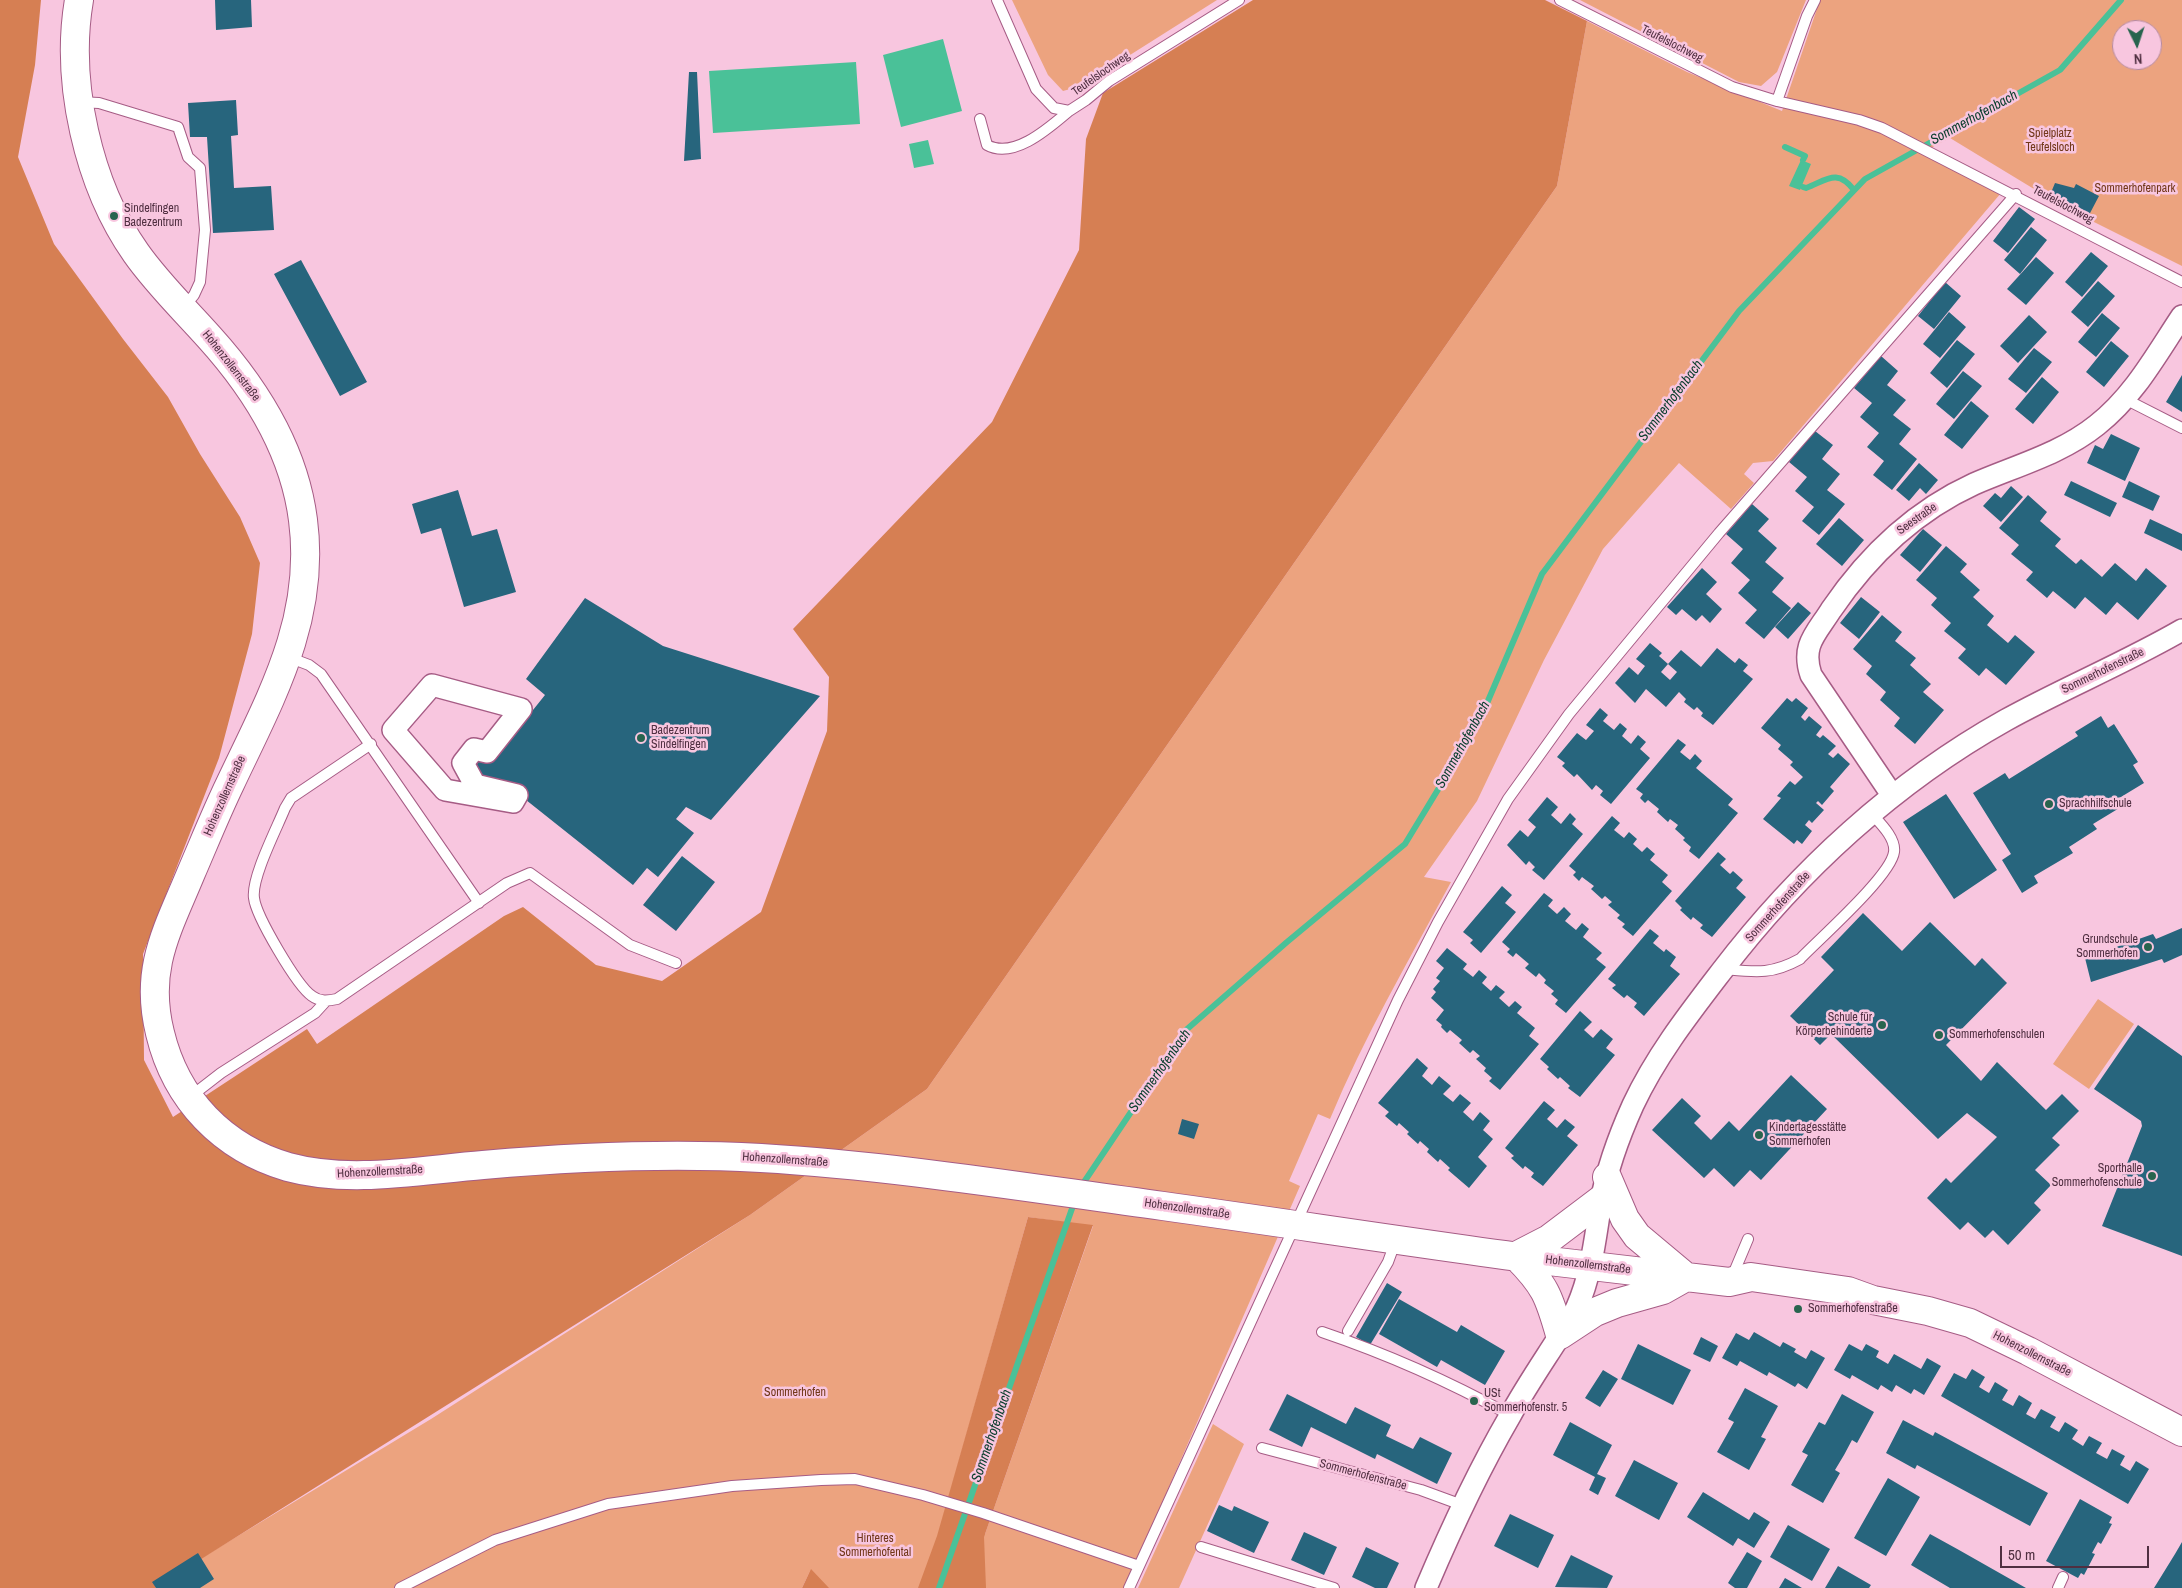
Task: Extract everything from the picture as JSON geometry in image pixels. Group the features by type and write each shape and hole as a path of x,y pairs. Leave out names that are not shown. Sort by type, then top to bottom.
{"street":[{"name":"Hohenzollernstraße","path":"79,0 75,29 79,102 92,160 114,216 134,250 243,378 263,408 282,444 296,481 305,537 304,592 300,616 288,656 272,696 225,792 168,929 156,964 153,980 159,1030 174,1074 188,1098 209,1123 231,1141 256,1156 294,1169 328,1174 370,1174 579,1158 737,1157 853,1165 1091,1196 1516,1256 1729,1282 1744,1295 1845,1304 1873,1300 1928,1311 1970,1323 2028,1351 2182,1432"},
{"name":"Seestraße","path":"1892,795 1811,675 1806,661 1807,650 1814,638 1842,595 1867,563 1897,533 1944,501 1973,485 2066,445 2096,426 2126,399 2182,316"},
{"name":"Sommerhofenstraße","path":"1426,1588 1462,1505 1510,1415 1574,1314 1586,1287 1604,1188 1620,1135 1651,1069 1692,1008 1728,961 1808,872 1892,795 1967,743 2005,720 2154,646 2182,630"},
{"path":"432,685 521,709 487,752 474,749 463,762 475,785 517,795 513,802 445,790 393,730 432,685"},
{"path":"1604,1188 1637,1236 1686,1277 1663,1290 1617,1303 1595,1312 1560,1335 1546,1291 1534,1274 1516,1256 1549,1238 1604,1188"}],"lane":[{"name":"Teufelslochweg","path":"998,0 1036,88 1054,108 1069,111 1109,81 1239,0"},
{"name":"Teufelslochweg","path":"1560,0 1732,87 1777,101 1859,120 1882,128 2016,194 2182,282"},
{"path":"1777,101 1807,16 1815,0"},
{"path":"79,102 99,103 178,127 188,157 200,168 205,230 200,282 194,295 183,308"},
{"path":"980,119 987,145 1002,149 1018,146 1041,134 1069,111"},
{"path":"1129,1588 1398,1000 1438,922 1513,792 1597,679 1719,532 2016,194"},
{"path":"2126,399 2182,428"},
{"path":"288,656 308,665 320,674 479,903"},
{"path":"370,744 291,798 285,808 255,883 254,897 259,912 290,971 312,997 326,1001 337,999 507,883 530,872 630,945 676,963"},
{"path":"1723,969 1757,973 1771,971 1800,959 1875,884 1890,864 1895,852 1891,837 1872,813"},
{"path":"188,1098 221,1072 315,1013 326,1001"},
{"path":"1729,1282 1741,1258 1748,1238"},
{"path":"1348,1331 1388,1262 1396,1239"},
{"path":"1322,1332 1360,1345 1457,1386 1510,1415"},
{"name":"Sommerhofenstraße","path":"1262,1448 1421,1490 1462,1505"},
{"path":"400,1588 495,1540 608,1504 732,1486 855,1479 923,1495 983,1513 1139,1566"},
{"path":"1201,1547 1334,1588"},
{"path":"2058,1588 2063,1577"}],"green space":[{"path":"1012,0 1217,0 1081,86 1063,91 1048,75"},
{"path":"1580,0 1806,0 1777,72 1761,86 1739,82"},
{"name":"Sommerhofen","path":"1820,0 2182,0 2182,266 2062,206 1950,138 1923,152 2001,193 1773,461 1753,463 1744,474 1754,483 1731,509 1679,463 1603,549 1544,660 1477,801 1424,877 1451,882 1357,1058 1330,1119 1318,1114 1289,1181 1300,1186 1125,1588 803,1588 811,1569 802,1588 152,1588 431,1419 750,1215 927,1089 1557,186 1587,21 1687,72 1782,111","holes":["1028,1217 1093,1226 985,1534 942,1521"]},
{"path":"2098,999 2134,1024 2089,1089 2053,1064"},
{"path":"1213,1424 1244,1444 1179,1588 1138,1588"}],"shaded area":[{"path":"0,0 41,0 35,65 18,157 54,244 168,397 200,454 240,517 260,563 252,634 219,758 143,954 144,1060 173,1117 307,1029 317,1044 504,916 523,907 596,965 662,981 761,912 827,731 829,677 793,629 992,422 1079,250 1086,139 1103,93 1253,0 1545,0 1587,21 1557,186 927,1089 750,1215 155,1588 0,1588"},
{"path":"943,39 962,111 901,127 883,55"},
{"path":"856,62 860,124 713,133 709,71"},
{"path":"928,140 934,164 914,168 909,144"},
{"path":"1801,160 1811,164 1800,190 1789,186"},
{"path":"1028,1217 1093,1225 984,1537 986,1588 918,1588 937,1536"},
{"path":"811,1569 829,1588 802,1588"}],"building":[{"path":"215,0 251,0 252,27 216,30"},
{"path":"689,72 697,72 701,159 684,161"},
{"path":"236,100 238,135 231,136 234,188 271,186 274,230 213,233 207,137 190,137 188,103"},
{"path":"2055,183 2074,188 2076,184 2099,196 2089,215 2050,195"},
{"path":"2019,207 2035,219 2008,253 1993,241"},
{"path":"2031,227 2047,240 2020,274 2004,260"},
{"path":"2091,252 2108,266 2082,297 2065,282"},
{"path":"2036,257 2054,273 2026,305 2007,289"},
{"path":"301,260 367,382 340,396 274,274"},
{"path":"2098,281 2115,296 2088,327 2071,312"},
{"path":"1945,282 1961,296 1934,329 1918,316"},
{"path":"1949,312 1966,327 1940,358 1923,344"},
{"path":"2102,313 2120,328 2096,357 2078,342"},
{"path":"2029,315 2047,332 2018,363 2000,346"},
{"path":"1957,340 1975,354 1947,388 1930,373"},
{"path":"2111,341 2129,356 2104,387 2086,372"},
{"path":"2034,348 2052,362 2026,393 2008,379"},
{"path":"1881,356 1898,371 1887,385 1906,400 1893,415 1911,429 1899,444 1917,459 1892,490 1873,475 1884,461 1867,447 1879,433 1860,417 1872,403 1854,388"},
{"path":"1963,371 1982,386 1954,419 1936,404"},
{"path":"2182,375 2182,412 2166,402"},
{"path":"2042,377 2059,392 2033,424 2015,409"},
{"path":"1971,401 1989,416 1962,449 1944,435"},
{"path":"1815,431 1833,445 1822,459 1840,474 1827,490 1845,504 1819,535 1802,521 1814,507 1795,491 1807,477 1789,462"},
{"path":"2111,434 2140,448 2125,481 2087,463 2095,445 2103,449"},
{"path":"1919,463 1938,480 1926,494 1920,488 1909,501 1896,490"},
{"path":"2071,481 2117,503 2110,517 2064,495"},
{"path":"2129,481 2160,496 2153,511 2122,497"},
{"path":"2011,486 2023,497 2001,522 1983,506 1995,493 2001,498"},
{"path":"458,490 472,536 497,529 516,592 464,607 441,528 421,534 412,504"},
{"path":"2028,495 2047,512 2040,521 2061,539 2055,546 2076,564 2081,559 2102,577 2115,563 2136,581 2146,568 2167,586 2138,620 2117,602 2106,615 2085,597 2075,609 2053,591 2047,598 2026,580 2033,572 2011,554 2019,545 1999,528"},
{"path":"1752,504 1769,519 1758,531 1777,548 1765,562 1784,578 1772,592 1791,608 1764,639 1745,623 1757,610 1738,593 1750,580 1731,563 1743,549 1726,534"},
{"path":"1839,518 1864,540 1842,566 1816,544"},
{"path":"2150,519 2182,534 2182,551 2144,533"},
{"path":"1923,529 1942,545 1920,572 1900,555"},
{"path":"1946,546 1967,564 1960,572 1980,590 1973,597 1994,616 1987,625 2008,643 2015,635 2035,652 2006,685 1986,668 1979,676 1958,658 1966,649 1944,631 1951,623 1931,605 1937,598 1916,580"},
{"path":"1702,568 1717,582 1706,594 1722,609 1710,623 1702,615 1696,621 1682,609 1676,615 1667,607"},
{"path":"1861,597 1880,612 1859,639 1840,623"},
{"name":"Badezentrum Sindelfingen","path":"585,598 663,646 820,696 711,820 686,807 676,819 694,833 658,877 647,868 633,885 516,792 475,785 463,763 529,715 545,695 526,679"},
{"path":"1798,602 1811,613 1788,639 1775,627"},
{"path":"1882,615 1902,632 1895,641 1916,658 1910,665 1931,684 1923,692 1944,710 1915,744 1894,726 1900,718 1880,700 1886,692 1866,674 1872,666 1853,649"},
{"path":"1650,643 1662,653 1659,656 1668,664 1681,650 1701,667 1717,648 1735,663 1739,658 1748,665 1743,671 1753,679 1713,725 1701,716 1703,713 1697,707 1694,710 1684,702 1686,699 1679,692 1666,707 1646,689 1635,703 1615,683 1629,667 1638,675 1645,666 1636,659","holes":["1668,664 1677,672 1670,680 1661,672"]},
{"path":"1787,698 1792,702 1796,698 1808,708 1801,717 1805,721 1809,716 1822,727 1816,735 1820,738 1823,735 1836,746 1828,754 1833,758 1838,753 1850,764 1830,787 1834,791 1822,805 1818,801 1816,803 1824,810 1812,823 1809,820 1805,825 1812,831 1802,844 1797,840 1794,844 1763,819 1781,798 1777,796 1790,781 1795,785 1803,777 1790,765 1793,762 1778,749 1781,745 1761,728"},
{"path":"1600,708 1608,715 1603,721 1614,730 1620,723 1627,729 1622,736 1631,744 1638,735 1646,742 1640,749 1650,758 1611,804 1600,795 1603,791 1596,785 1592,790 1577,774 1574,777 1562,766 1565,763 1557,757 1577,733 1586,740 1594,731 1586,725"},
{"name":"Sprachhilfschule","path":"2101,716 2108,728 2114,724 2138,762 2133,765 2144,783 2116,800 2121,807 2093,824 2097,829 2069,847 2073,853 2034,876 2038,883 2022,893 2002,860 2011,854 1973,793 2005,773 2009,779 2078,736 2075,732"},
{"path":"1678,739 1686,745 1680,752 1690,760 1695,754 1702,761 1696,768 1733,799 1728,805 1738,813 1699,859 1689,851 1691,847 1675,829 1678,825 1670,819 1668,822 1657,812 1659,809 1648,800 1645,803 1640,798 1643,794 1636,789"},
{"path":"1946,794 1997,870 1954,899 1903,822"},
{"path":"1547,797 1558,807 1551,815 1561,824 1570,813 1576,819 1572,824 1583,834 1544,880 1532,870 1535,867 1529,861 1526,865 1507,845 1520,830 1528,837 1536,827 1528,820"},
{"path":"1612,816 1620,823 1614,830 1624,838 1629,832 1637,839 1633,844 1642,852 1647,847 1655,854 1650,860 1668,875 1662,882 1672,891 1633,936 1622,927 1625,924 1617,918 1620,915 1608,905 1612,902 1605,896 1602,899 1591,889 1594,886 1582,877 1579,881 1573,875 1576,872 1569,866"},
{"path":"1718,852 1726,859 1720,865 1730,874 1733,871 1743,880 1736,888 1746,897 1712,937 1700,928 1703,925 1693,917 1691,920 1680,910 1682,908 1675,901"},
{"path":"682,856 715,882 676,931 643,905"},
{"path":"1502,886 1512,895 1505,903 1516,912 1481,953 1470,943 1473,940 1463,932"},
{"path":"1544,893 1553,900 1548,906 1557,914 1564,907 1571,914 1565,921 1576,930 1582,923 1589,929 1583,937 1602,953 1596,959 1606,967 1566,1013 1555,1004 1558,1000 1551,994 1554,991 1544,983 1546,980 1539,973 1536,977 1525,968 1529,964 1516,953 1513,957 1507,952 1510,949 1502,942"},
{"name":"Schule für Körperbehinderte","path":"1863,913 1902,951 1930,922 1975,966 1982,958 2007,983 1946,1045 1981,1081 1997,1062 2046,1110 2062,1094 2079,1111 2052,1138 2060,1145 2035,1170 2051,1185 2034,1203 2041,1210 2008,1245 1993,1230 1985,1238 1968,1222 1960,1230 1927,1198 1946,1178 1951,1183 1997,1137 1967,1113 1938,1139 1831,1034 1820,1045 1790,1016 1834,970 1821,957"},
{"name":"Grundschule Sommerhofen","path":"2182,928 2182,955 2164,963 2162,959 2091,982 2085,958 2153,934 2156,939"},
{"path":"1650,929 1659,936 1653,943 1664,952 1666,949 1676,957 1670,966 1680,974 1644,1016 1634,1007 1637,1003 1627,995 1624,998 1612,988 1616,985 1608,979"},
{"path":"1447,948 1467,964 1463,969 1473,977 1479,970 1487,977 1482,983 1491,991 1496,985 1505,992 1499,998 1509,1007 1515,1001 1522,1007 1517,1013 1535,1028 1529,1036 1539,1044 1500,1090 1489,1081 1492,1078 1484,1071 1486,1068 1476,1059 1480,1056 1473,1050 1470,1053 1459,1043 1462,1040 1450,1030 1447,1033 1436,1020 1444,1010 1431,998 1436,992 1433,989 1440,981 1436,978 1444,968 1436,961"},
{"path":"1580,1011 1592,1022 1584,1030 1593,1038 1601,1029 1613,1039 1606,1048 1615,1055 1580,1097 1568,1088 1570,1086 1560,1077 1558,1079 1547,1069 1549,1067 1540,1059"},
{"name":"Sporthalle Sommerhofenschule","path":"2138,1025 2182,1056 2182,1256 2102,1226 2142,1126 2141,1121 2094,1089"},
{"path":"1417,1058 1428,1068 1422,1076 1432,1085 1439,1076 1451,1086 1443,1094 1453,1102 1460,1094 1471,1103 1463,1112 1473,1121 1480,1112 1490,1121 1483,1130 1493,1139 1478,1157 1487,1166 1469,1188 1448,1170 1450,1168 1440,1159 1438,1162 1427,1152 1429,1149 1420,1141 1418,1144 1407,1134 1409,1132 1399,1123 1397,1126 1385,1116 1389,1112 1378,1103"},
{"name":"Kindertagesstätte Sommerhofen","path":"1791,1075 1827,1109 1761,1180 1750,1170 1734,1187 1714,1168 1704,1178 1652,1130 1682,1098 1701,1116 1694,1123 1711,1140 1729,1121 1739,1131"},
{"path":"1544,1101 1555,1110 1547,1119 1557,1128 1565,1119 1575,1127 1567,1136 1578,1145 1543,1186 1531,1177 1534,1173 1525,1166 1523,1169 1511,1158 1514,1156 1505,1148"},
{"path":"1182,1119 1199,1124 1194,1139 1178,1134"},
{"path":"1387,1283 1402,1292 1370,1345 1356,1337"},
{"path":"1399,1299 1457,1332 1461,1325 1505,1351 1485,1385 1441,1360 1437,1367 1379,1334"},
{"path":"1754,1332 1780,1347 1783,1342 1796,1349 1794,1352 1806,1359 1811,1350 1825,1358 1807,1389 1798,1383 1795,1387 1769,1372 1767,1376 1740,1361 1737,1366 1722,1358 1736,1333 1749,1340"},
{"path":"1701,1337 1718,1346 1710,1362 1693,1354"},
{"path":"1638,1344 1691,1370 1673,1405 1621,1379"},
{"path":"1849,1344 1862,1351 1866,1344 1879,1351 1876,1357 1888,1364 1894,1354 1921,1369 1927,1358 1941,1366 1924,1395 1914,1389 1911,1394 1896,1385 1892,1392 1881,1385 1878,1390 1852,1375 1850,1379 1834,1370"},
{"path":"1972,1369 1985,1377 1979,1387 1989,1393 1995,1382 2008,1390 2002,1400 2013,1406 2019,1395 2032,1403 2026,1414 2035,1419 2041,1409 2056,1417 2050,1427 2059,1432 2065,1422 2078,1430 2072,1439 2083,1446 2089,1436 2102,1443 2096,1453 2107,1459 2112,1449 2125,1456 2120,1465 2130,1471 2136,1461 2149,1469 2128,1504 1941,1396 1954,1373 1966,1379"},
{"path":"1603,1370 1618,1379 1600,1407 1585,1398"},
{"path":"1745,1388 1778,1406 1761,1437 1766,1439 1749,1470 1717,1452 1734,1422 1728,1419"},
{"path":"1287,1394 1346,1424 1355,1407 1391,1425 1386,1436 1413,1449 1420,1437 1452,1453 1437,1484 1377,1454 1375,1459 1311,1427 1302,1447 1269,1430"},
{"path":"1842,1394 1874,1412 1857,1443 1852,1440 1835,1470 1840,1473 1823,1503 1791,1485 1808,1455 1802,1452 1819,1422 1825,1425"},
{"path":"1903,1420 1933,1436 1935,1432 2048,1493 2030,1526 1917,1465 1915,1469 1886,1453"},
{"path":"1570,1422 1612,1445 1597,1474 1606,1478 1598,1495 1589,1490 1595,1477 1553,1455"},
{"path":"1634,1460 1678,1483 1659,1520 1615,1496"},
{"path":"1888,1478 1920,1497 1886,1556 1854,1538"},
{"path":"1703,1492 1749,1520 1754,1512 1770,1522 1754,1548 1738,1538 1733,1546 1687,1517"},
{"path":"2080,1499 2112,1517 2109,1523 2112,1524 2101,1544 2098,1542 2092,1553 2095,1554 2084,1575 2081,1573 2078,1578 2046,1561"},
{"path":"1219,1505 1232,1511 1234,1506 1269,1522 1254,1553 1207,1531"},
{"path":"1510,1514 1554,1535 1538,1568 1494,1546"},
{"path":"1788,1525 1830,1549 1812,1581 1770,1557"},
{"path":"1304,1532 1337,1547 1324,1575 1291,1560"},
{"path":"1930,1534 2026,1588 1950,1588 1911,1565"},
{"path":"2182,1542 2182,1588 2154,1588 2175,1554"},
{"path":"1366,1547 1399,1563 1387,1588 1375,1588 1352,1577"},
{"path":"1747,1552 1762,1561 1747,1588 1735,1588 1728,1583"},
{"path":"198,1553 214,1579 200,1588 156,1588 152,1582"},
{"path":"1571,1555 1613,1576 1607,1588 1555,1587"},
{"path":"1838,1566 1871,1585 1869,1588 1825,1588"},
{"path":"1785,1578 1802,1588 1779,1588"}],"waterway":[{"name":"Sommerhofenbach","path":"1080,1188 1186,1030 1287,942 1405,844 1479,722 1542,574 1739,311 1865,179 2060,70 2121,0"},
{"path":"1785,147 1805,156 1803,160"},
{"path":"1803,187 1806,188 1826,179 1837,178 1848,183 1854,190"},
{"name":"Sommerhofenbach","path":"939,1588 1075,1200"}],"place":[{"name":"Sindelfingen Badezentrum","path":"114,216"},
{"name":"Badezentrum Sindelfingen","path":"641,738"},
{"name":"Sprachhilfschule","path":"2049,804"},
{"name":"Grundschule Sommerhofen","path":"2148,947"},
{"name":"Schule für Körperbehinderte","path":"1882,1025"},
{"name":"Sommerhofenschulen","path":"1939,1035"},
{"name":"Kindertagesstätte Sommerhofen","path":"1759,1135"},
{"name":"Sporthalle Sommerhofenschule","path":"2152,1176"},
{"name":"Sommerhofenstraße","path":"1798,1309"},
{"name":"USt Sommerhofenstr. 5","path":"1474,1401"}],"park label":[{"name":"Spielplatz Teufelsloch","path":"2050,141"},
{"name":"Sommerhofenpark","path":"2135,189"},
{"name":"Hinteres Sommerhofental","path":"875,1546"}]}
